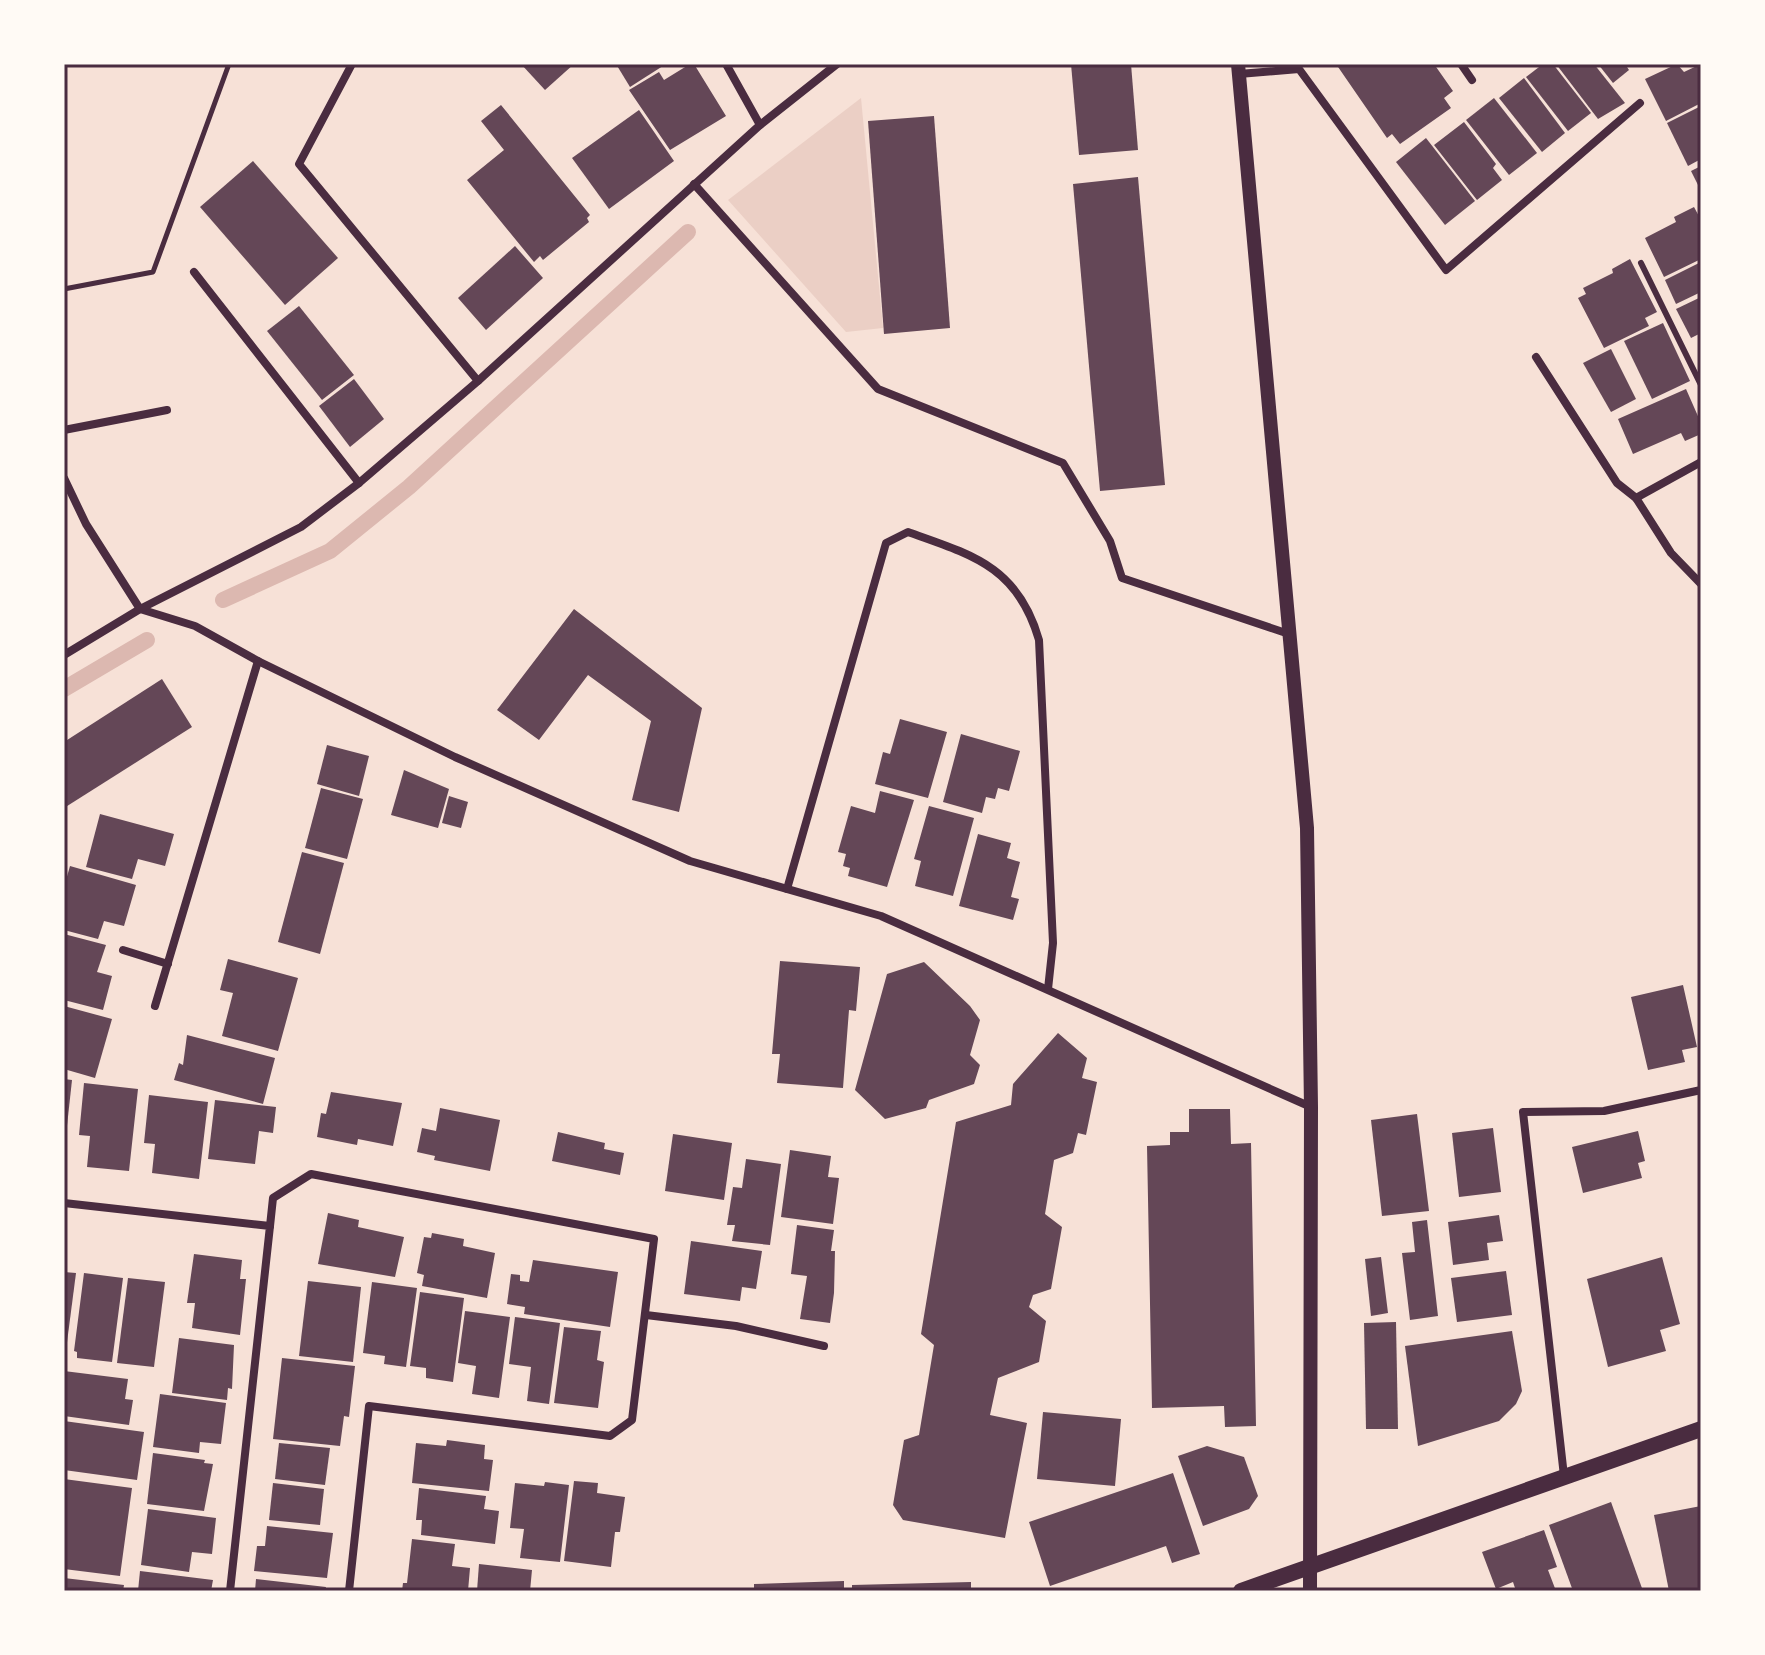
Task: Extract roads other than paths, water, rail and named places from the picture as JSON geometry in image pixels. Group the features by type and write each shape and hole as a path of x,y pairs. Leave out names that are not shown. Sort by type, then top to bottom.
{"main road":[{"path":"1241,1591 1701,1429"}],"street":[{"path":"352,64 299,164 478,381"},
{"path":"726,64 760,125"},
{"path":"64,655 140,609 301,527 359,483 478,381 760,125 837,64"},
{"path":"1461,64 1472,80"},
{"path":"1310,1591 1311,1107 1307,828 1238,69 1299,69 1446,270 1640,103"},
{"path":"694,184 878,389 1063,463 1110,541 1122,578 1289,634"},
{"path":"194,272 359,483"},
{"path":"1536,357 1617,483 1636,498 1671,553 1701,584"},
{"path":"64,430 167,410"},
{"path":"1636,498 1701,462"},
{"path":"64,478 86,524 140,609 195,626 258,661 455,757 690,861 881,916 1311,1107"},
{"path":"787,889 886,543 908,532 972,555 999,573 1021,597 1039,640 1053,943 1048,989"},
{"path":"155,1006 258,661"},
{"path":"123,950 168,964"},
{"path":"1564,1477 1523,1112 1604,1111 1701,1090"},
{"path":"230,1591 273,1198 311,1174 654,1239 632,1420 610,1436 369,1406 349,1591"},
{"path":"64,1203 270,1226"},
{"path":"646,1315 736,1326 824,1346"}],"lane":[{"path":"1641,263 1701,385"}],"waterway":[{"path":"223,600 330,551 409,487 688,232"},
{"path":"64,689 147,640"}]}
